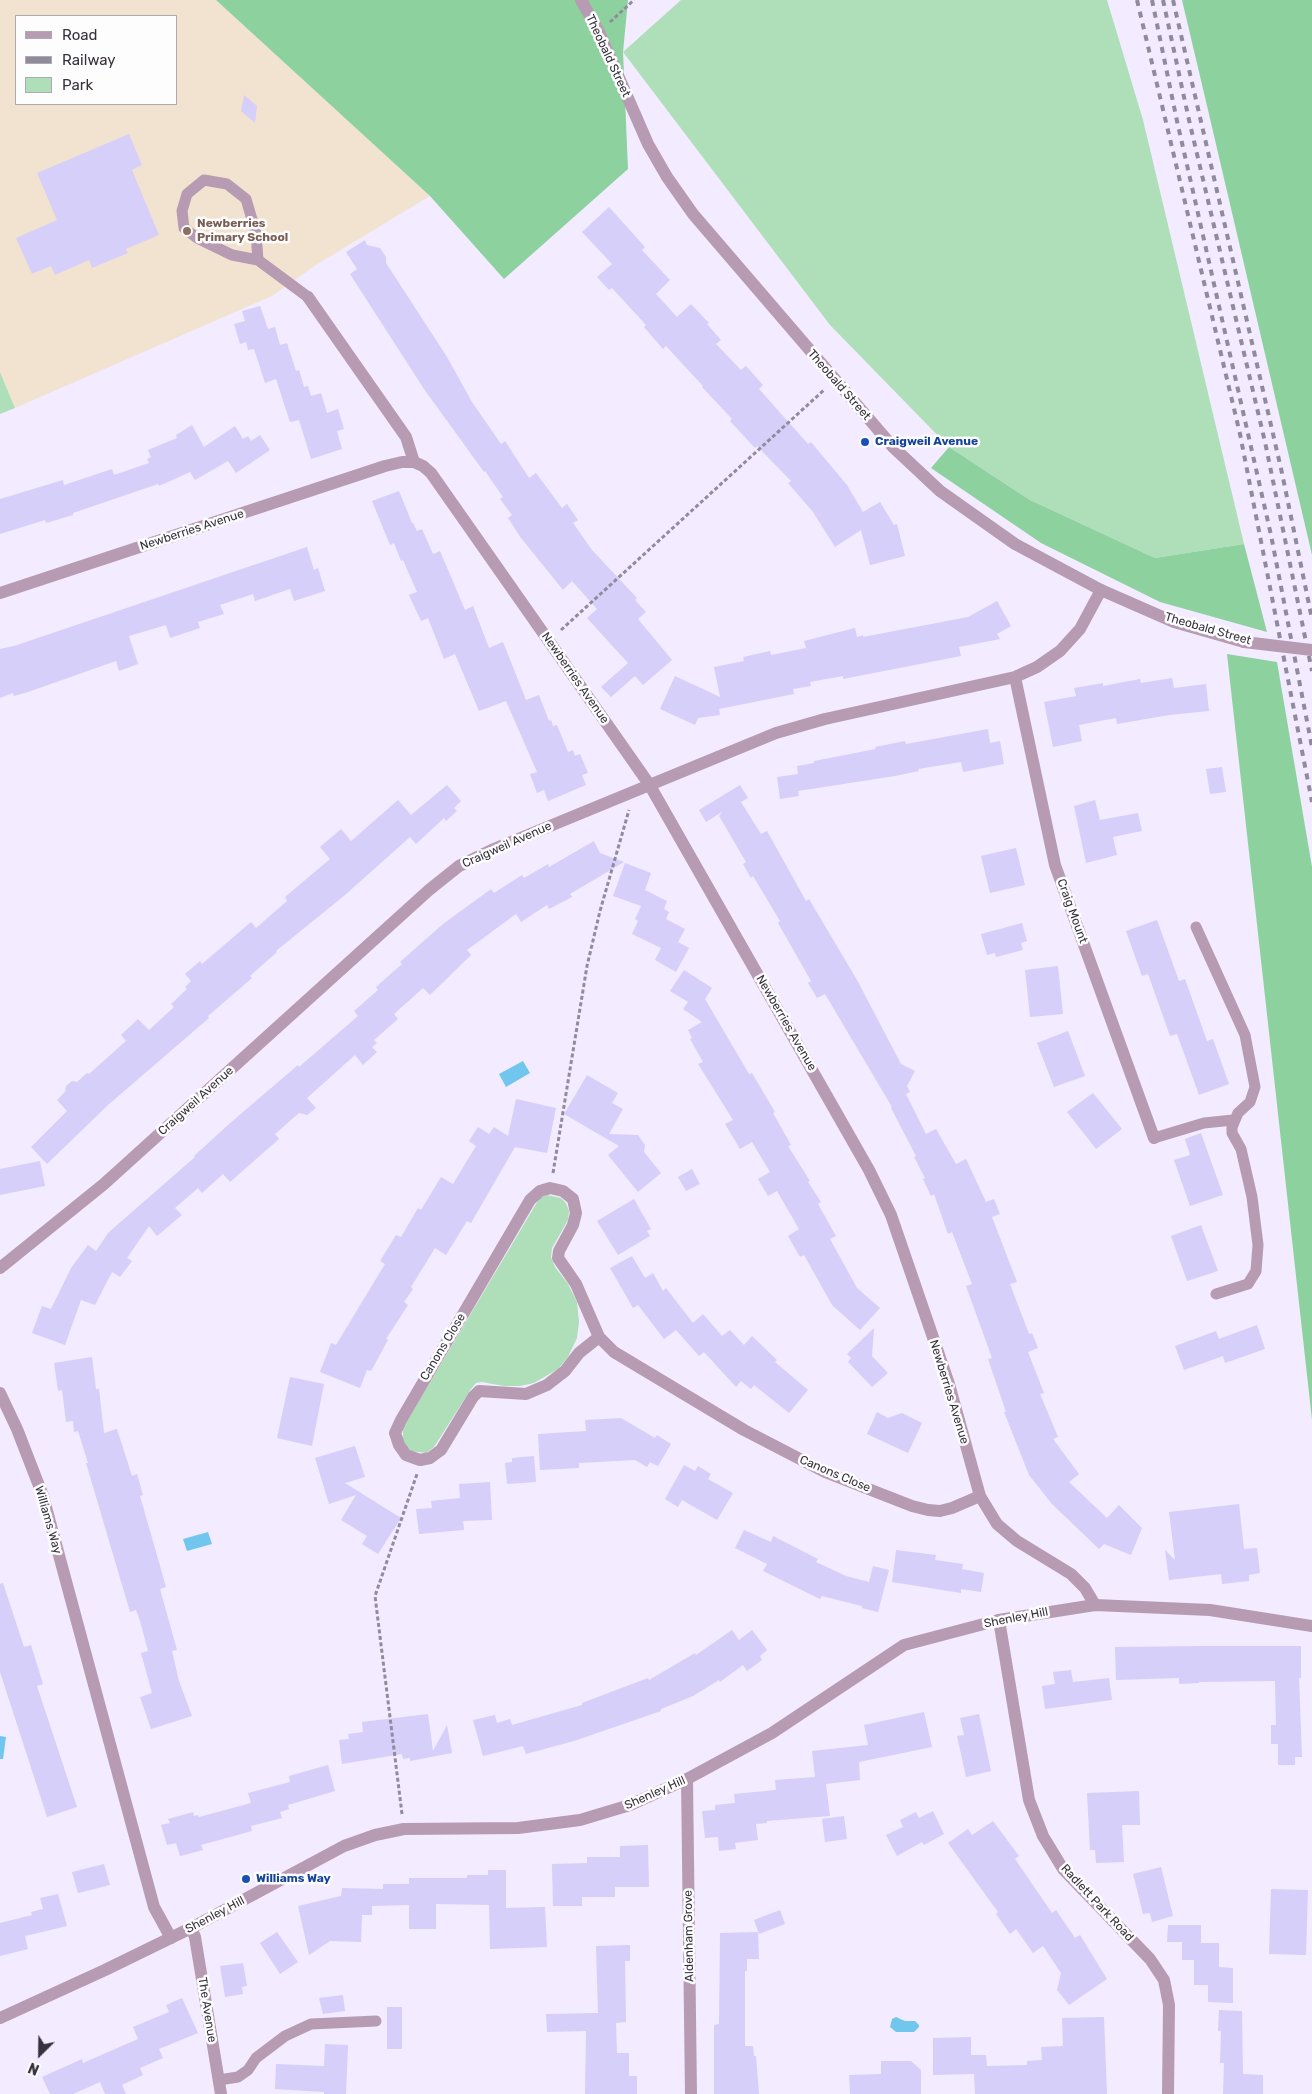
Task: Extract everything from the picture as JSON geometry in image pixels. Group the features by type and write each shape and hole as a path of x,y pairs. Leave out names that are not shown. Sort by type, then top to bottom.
{"street":[{"name":"Theobald Street","path":"581,0 599,32 648,144 692,214 893,446 940,491 1014,544 1101,590 1174,622 1244,642 1312,650"},
{"path":"308,297 406,437 414,462"},
{"name":"Newberries Avenue","path":"0,593 385,466 402,462 414,462 423,466 431,473 649,784 869,1170 891,1215 949,1384 980,1496 997,1524 1017,1541 1071,1574 1085,1588 1095,1605"},
{"name":"Craigweil Avenue","path":"0,1268 104,1184 429,890 459,866 494,849 767,736 825,719 1015,677 1037,667 1060,651 1080,628 1101,590"},
{"name":"Craig Mount","path":"1015,677 1055,864 1154,1138"},
{"name":"Canons Close","path":"420,1460 406,1455 398,1446 395,1433 400,1420 530,1200 540,1191 550,1188 563,1191 573,1199 576,1213 573,1225 559,1251 558,1258 576,1284 598,1337 614,1352 744,1430 825,1472 912,1506 928,1510 940,1511 952,1508 980,1496"},
{"path":"420,1460 430,1458 441,1450 473,1397 479,1391 526,1394 547,1385 598,1337"},
{"name":"Williams Way","path":"0,1392 17,1429 43,1496 154,1907 171,1938"},
{"name":"Shenley Hill","path":"0,2018 171,1938 344,1846 375,1835 404,1829 518,1828 580,1820 630,1805 687,1779 772,1733 904,1645 999,1620 1095,1605 1210,1610 1312,1626"},
{"name":"Radlett Park Road","path":"999,1620 1029,1800 1043,1836 1063,1869 1150,1959 1164,1980 1169,2006 1168,2094"},
{"name":"Aldenham Grove","path":"687,1779 691,2094"},
{"name":"The Avenue","path":"191,1928 195,1938 221,2094"}],"lane":[{"path":"258,260 256,233 246,199 227,184 204,180 186,194 182,211 184,228 197,238 232,255 258,260 308,297"},
{"path":"1196,927 1245,1034 1255,1087 1250,1102 1234,1120 1232,1133 1240,1150 1252,1197 1258,1245 1256,1271 1248,1284 1216,1294"},
{"path":"1154,1138 1204,1123 1234,1120"},
{"path":"219,2080 238,2077 248,2070 256,2058 284,2036 311,2024 376,2020"}],"path":[{"path":"599,32 634,0"},
{"path":"549,640 835,381"},
{"path":"550,1188 587,966 600,911 630,807 625,794"},
{"path":"404,1829 375,1596 416,1481 420,1460"}],"shaded area":[{"name":"Newberries Primary School","path":"0,0 216,0 430,196 316,265 272,296 15,408 0,372"}],"green space":[{"path":"216,0 628,0 623,52 628,169 504,279 430,196"},
{"path":"681,0 1107,0 1143,120 1244,544 1155,558 1030,500 949,447 830,325 623,52"},
{"path":"1182,0 1312,0 1312,555 1208,110"},
{"path":"0,372 15,408 0,414"},
{"path":"949,447 1030,500 1155,558 1244,544 1267,632 1160,602 1041,543 931,468"},
{"path":"1227,654 1277,662 1312,867 1312,1420"},
{"path":"547,1195 561,1198 566,1203 569,1211 568,1220 552,1248 551,1257 555,1267 568,1284 577,1302 579,1322 577,1338 568,1357 558,1369 534,1383 520,1386 504,1386 482,1382 476,1383 434,1447 426,1453 412,1451 406,1447 403,1440 403,1428 536,1204 540,1198"}],"water":[{"path":"523,1061 530,1073 506,1087 499,1074"},
{"path":"208,1532 212,1544 187,1551 183,1539"},
{"path":"0,1736 6,1737 3,1759 0,1759"},
{"path":"896,2017 905,2021 915,2021 919,2027 914,2032 896,2032 890,2027 892,2019"}],"building":[{"path":"244,95 257,106 255,123 241,111"},
{"path":"129,134 142,165 132,170 159,235 126,249 128,253 92,268 89,260 55,275 51,266 32,274 16,238 57,220 37,173"},
{"path":"609,207 645,247 642,250 670,280 656,294 677,317 691,304 709,323 707,324 721,340 716,344 741,370 746,366 763,385 759,389 808,444 811,442 847,485 863,512 880,502 894,525 897,524 905,556 870,565 861,530 835,547 813,512 788,483 791,481 757,446 755,448 730,421 732,419 703,386 666,346 663,349 644,327 646,325 612,288 609,290 597,277 612,264 582,232"},
{"path":"365,240 367,245 380,248 386,257 386,263 447,357 472,402 501,444 505,441 529,478 536,473 562,508 567,504 578,520 573,523 592,550 637,598 635,600 646,612 638,619 672,660 643,685 635,676 611,697 601,687 628,663 587,618 597,609 572,581 563,590 521,538 508,518 512,515 500,499 503,497 424,389 350,274 357,269 346,252"},
{"path":"260,306 268,329 275,327 280,345 287,343 296,371 299,370 304,387 308,386 311,396 321,393 327,413 338,409 344,429 337,431 342,449 311,459 299,420 290,422 276,379 265,383 254,349 248,350 246,342 240,344 234,324 245,321 242,311"},
{"path":"192,425 204,447 235,426 243,439 248,436 251,441 260,435 270,450 236,473 228,461 195,480 190,472 159,486 158,484 73,513 73,515 46,523 45,520 0,534 0,499 63,480 64,485 112,469 114,475 149,463 147,459 151,457 148,450 177,438 176,435"},
{"path":"399,491 417,531 422,529 433,554 440,551 465,610 473,606 489,648 503,642 526,700 539,695 549,721 551,720 553,726 557,725 568,752 573,750 575,756 580,754 588,773 582,775 586,785 548,801 544,790 537,793 530,774 537,772 506,701 479,711 455,654 444,659 428,618 421,621 409,595 417,592 394,543 390,545 372,501"},
{"path":"307,547 314,570 318,568 325,591 294,601 290,589 255,601 253,594 220,605 224,614 198,622 200,628 170,638 166,625 129,636 138,664 119,671 116,661 28,692 14,696 13,693 0,698 0,649 14,646"},
{"path":"997,601 1011,626 997,634 1000,639 959,647 961,656 843,679 843,676 810,682 811,686 793,689 794,694 719,709 720,715 698,718 695,725 660,709 675,676 720,697 714,667 744,661 743,657 770,651 771,655 806,648 804,641 855,628 857,637 863,635 863,637 968,617"},
{"path":"1172,678 1174,688 1206,684 1209,711 1169,715 1117,724 1116,718 1079,725 1082,741 1053,747 1044,702 1076,696 1074,688 1103,683 1103,686 1140,679 1141,683"},
{"path":"988,729 990,743 1000,741 1004,764 963,772 961,762 918,769 919,771 895,776 798,791 799,796 780,799 777,777 798,774 797,766 905,741 906,744"},
{"path":"1222,767 1226,792 1210,794 1206,769"},
{"path":"447,785 461,801 454,808 457,811 446,821 444,818 416,844 410,837 345,895 276,951 250,976 252,978 208,1016 209,1018 108,1105 47,1164 31,1147 67,1111 57,1100 65,1092 66,1086 72,1081 77,1082 87,1073 89,1074 126,1041 121,1035 138,1019 149,1030 174,1007 171,1004 187,989 185,987 191,981 185,974 200,961 202,964 251,922 256,928 287,901 285,897 330,859 320,847 341,829 351,841 398,800 411,815"},
{"path":"740,785 748,798 741,802 761,834 767,831 806,901 809,899 857,980 901,1064 915,1071 907,1086 910,1092 906,1094 926,1134 936,1129 956,1164 966,1159 986,1202 994,1199 1000,1214 992,1217 1017,1282 1010,1284 1029,1334 1032,1333 1038,1348 1028,1352 1044,1393 1040,1394 1058,1437 1053,1439 1079,1474 1069,1482 1107,1518 1119,1505 1142,1528 1131,1555 1104,1544 1099,1549 1052,1504 1029,1475 1004,1412 1006,1412 988,1359 992,1358 966,1286 972,1284 952,1232 948,1234 934,1194 931,1196 923,1179 925,1178 914,1157 916,1156 892,1107 825,994 817,998 808,983 811,981 778,923 780,921 753,876 751,878 743,864 746,862 719,816 722,812 706,822 699,810"},
{"path":"1095,800 1100,820 1138,813 1142,831 1113,837 1117,855 1086,863 1074,806"},
{"path":"594,841 600,853 624,862 570,894 572,897 549,909 547,905 521,922 516,914 467,950 471,955 430,995 423,988 394,1014 398,1019 374,1040 377,1043 372,1047 377,1052 363,1065 355,1055 307,1098 316,1108 307,1115 299,1113 275,1134 279,1139 230,1182 223,1174 202,1193 198,1188 175,1208 182,1215 157,1236 149,1226 127,1258 132,1261 120,1277 112,1272 95,1305 81,1300 65,1345 32,1333 42,1306 51,1309 71,1268 88,1245 96,1251 108,1233 195,1157 229,1124 358,1016 354,1011 378,990 376,987 402,964 400,962 443,924 491,889 494,893 522,875 524,878 548,864 549,867"},
{"path":"1016,848 1025,885 990,893 981,856"},
{"path":"625,863 651,873 645,890 667,901 664,909 669,912 666,919 685,929 678,942 689,948 676,972 655,960 661,948 632,934 638,921 635,919 641,906 613,896"},
{"path":"1157,920 1179,981 1185,979 1207,1041 1213,1039 1229,1084 1199,1095 1177,1034 1170,1036 1148,974 1142,976 1126,931"},
{"path":"1022,923 1027,941 1021,943 1023,950 996,957 995,953 987,955 981,934"},
{"path":"1058,966 1063,1014 1030,1017 1025,970"},
{"path":"684,970 712,988 705,999 749,1074 752,1073 775,1112 773,1113 791,1145 788,1146 810,1181 808,1182 821,1202 818,1204 836,1236 830,1239 857,1288 880,1308 860,1330 832,1305 804,1255 800,1257 788,1236 799,1229 777,1191 768,1196 758,1179 770,1172 752,1142 740,1149 725,1124 733,1120 698,1064 703,1062 690,1039 692,1038 688,1030 702,1022 683,1009 688,1002 670,991"},
{"path":"1068,1031 1085,1076 1054,1087 1037,1043"},
{"path":"587,1075 618,1093 612,1103 623,1109 609,1134 638,1135 645,1145 644,1152 661,1173 638,1192 608,1155 619,1146 564,1114"},
{"path":"1093,1093 1122,1129 1096,1149 1067,1112"},
{"path":"516,1099 556,1108 547,1153 515,1147 471,1223 467,1221 446,1255 435,1248 411,1287 413,1289 404,1302 408,1305 386,1339 388,1340 371,1371 367,1370 360,1388 320,1372 331,1343 336,1345 385,1264 380,1261 396,1235 401,1237 418,1208 421,1210 441,1177 453,1184 476,1146 469,1141 478,1127 489,1134 494,1127 508,1136"},
{"path":"1201,1133 1223,1195 1190,1206 1174,1160 1190,1155 1185,1139"},
{"path":"40,1161 45,1186 0,1195 0,1169"},
{"path":"692,1169 700,1184 686,1191 678,1177"},
{"path":"634,1199 651,1229 647,1231 650,1236 618,1255 597,1221"},
{"path":"1201,1225 1218,1271 1187,1281 1171,1236"},
{"path":"632,1256 645,1278 653,1273 663,1291 666,1288 693,1323 703,1314 722,1336 730,1330 744,1345 752,1336 777,1360 775,1362 808,1390 789,1413 754,1385 751,1389 741,1381 736,1387 704,1352 699,1356 676,1330 664,1339 638,1305 633,1308 610,1268"},
{"path":"1257,1325 1265,1349 1225,1363 1223,1356 1184,1370 1175,1346 1216,1331 1219,1339"},
{"path":"874,1328 872,1356 888,1373 872,1387 848,1362 851,1358 847,1354"},
{"path":"92,1357 96,1389 99,1389 104,1433 117,1429 132,1476 137,1474 143,1495 140,1496 166,1587 160,1589 177,1650 172,1651 179,1681 192,1716 151,1729 140,1697 152,1693 141,1653 148,1651 140,1621 136,1610 130,1612 78,1431 74,1432 73,1421 66,1422 62,1390 58,1391 54,1363"},
{"path":"290,1377 324,1384 312,1446 277,1438"},
{"path":"877,1412 888,1418 902,1413 922,1423 908,1453 867,1434"},
{"path":"621,1418 655,1438 657,1435 671,1444 658,1466 650,1462 647,1467 635,1460 579,1463 579,1468 540,1470 538,1434 586,1431 585,1420"},
{"path":"355,1446 365,1477 345,1483 401,1518 378,1554 362,1544 367,1536 341,1520 356,1495 329,1504 315,1458"},
{"path":"534,1456 536,1482 507,1484 505,1463 512,1462 512,1458"},
{"path":"684,1465 695,1471 698,1466 711,1474 708,1479 733,1493 717,1520 682,1500 678,1507 665,1499"},
{"path":"490,1482 492,1520 463,1521 464,1530 419,1534 416,1509 432,1508 431,1501 460,1498 459,1484"},
{"path":"1239,1504 1244,1549 1257,1548 1260,1573 1249,1575 1249,1581 1222,1584 1221,1574 1169,1580 1165,1550 1175,1560 1169,1512"},
{"path":"744,1530 771,1542 773,1536 818,1559 816,1562 846,1576 869,1582 873,1566 889,1570 878,1612 822,1596 820,1599 763,1571 767,1564 735,1548"},
{"path":"896,1550 936,1555 935,1560 963,1564 962,1569 984,1573 981,1592 961,1589 961,1593 892,1582"},
{"path":"3,1583 24,1647 31,1645 43,1684 37,1686 77,1807 47,1817 0,1672 0,1584"},
{"path":"732,1630 739,1640 752,1630 767,1650 760,1656 762,1660 747,1671 743,1665 720,1682 719,1680 693,1696 661,1709 661,1711 574,1741 526,1754 523,1746 483,1756 473,1720 495,1715 497,1723 510,1719 512,1725 582,1705 582,1703 648,1678 649,1680 695,1653 696,1655"},
{"path":"1301,1646 1301,1678 1299,1678 1302,1757 1295,1757 1295,1765 1278,1765 1278,1744 1271,1744 1271,1725 1276,1725 1275,1681 1179,1684 1179,1678 1116,1680 1115,1647"},
{"path":"1071,1670 1073,1682 1109,1678 1112,1700 1045,1709 1042,1686 1055,1684 1053,1672"},
{"path":"924,1712 932,1747 859,1762 860,1780 826,1784 830,1816 767,1821 767,1823 756,1824 758,1840 735,1843 736,1849 719,1851 718,1837 705,1838 702,1811 715,1810 715,1805 735,1803 734,1794 776,1790 775,1780 815,1777 812,1751 868,1745 864,1725"},
{"path":"428,1714 433,1751 447,1725 452,1753 410,1761 410,1758 403,1759 402,1754 342,1764 339,1740 349,1739 348,1734 363,1732 362,1722"},
{"path":"979,1714 991,1771 966,1777 957,1736 964,1735 960,1718"},
{"path":"328,1765 335,1791 288,1805 289,1809 280,1812 282,1818 251,1826 252,1831 201,1845 203,1850 180,1856 176,1843 167,1845 161,1825 170,1823 168,1819 193,1812 194,1816 198,1815 199,1817 251,1803 248,1793 290,1782 289,1776"},
{"path":"1139,1791 1140,1825 1122,1825 1124,1862 1096,1863 1095,1850 1090,1850 1087,1793"},
{"path":"933,1811 944,1834 924,1845 922,1842 897,1856 886,1835 903,1827 900,1820 916,1812 919,1818"},
{"path":"844,1816 847,1839 825,1842 822,1819"},
{"path":"993,1821 1019,1856 1015,1859 1052,1913 1056,1910 1075,1938 1080,1935 1107,1979 1069,2005 1057,1990 1061,1973 1043,1946 1033,1953 1016,1929 1010,1934 996,1914 998,1912 948,1843 968,1829 972,1835"},
{"path":"648,1845 649,1887 615,1887 615,1897 582,1897 582,1906 553,1906 552,1864 587,1863 587,1857 620,1857 620,1846"},
{"path":"104,1864 110,1885 78,1893 72,1872"},
{"path":"1161,1867 1173,1916 1152,1922 1150,1913 1143,1914 1133,1874"},
{"path":"488,1870 506,1870 506,1908 545,1907 547,1947 490,1949 489,1905 436,1904 436,1929 409,1929 409,1905 372,1906 372,1915 362,1915 361,1942 330,1941 309,1955 298,1906 341,1896 342,1888 383,1889 383,1884 409,1884 409,1878 467,1878 467,1875 488,1875"},
{"path":"1271,1889 1308,1890 1306,1955 1269,1954"},
{"path":"58,1894 67,1926 25,1936 28,1949 0,1956 0,1923 32,1915 31,1912 43,1909 40,1898"},
{"path":"780,1910 785,1924 759,1934 754,1920"},
{"path":"1168,1925 1201,1925 1201,1943 1219,1943 1219,1967 1233,1968 1233,2003 1208,2002 1208,1985 1194,1985 1194,1960 1182,1960 1182,1942 1167,1942"},
{"path":"277,1932 298,1962 280,1974 260,1943"},
{"path":"758,1932 759,1959 747,1959 747,1971 745,1971 745,2046 753,2046 754,2056 756,2056 759,2094 714,2094 714,2025 719,2024 720,1933"},
{"path":"630,1945 630,1961 625,1961 626,2022 616,2023 617,2053 629,2053 629,2076 637,2076 637,2094 585,2094 586,2031 547,2032 546,2014 598,2013 596,1946"},
{"path":"243,1963 247,1986 242,1987 243,1994 225,1997 220,1966"},
{"path":"343,1995 345,2011 323,2014 319,1998"},
{"path":"182,1998 198,2033 159,2049 163,2058 140,2068 143,2075 122,2085 126,2094 105,2094 100,2082 73,2094 50,2094 42,2077 82,2059 83,2063 138,2039 133,2027 169,2012 166,2005"},
{"path":"387,2007 402,2007 402,2049 387,2049"},
{"path":"1219,2010 1242,2011 1243,2074 1263,2075 1263,2094 1223,2094 1224,2063 1220,2063 1221,2031 1218,2031"},
{"path":"1104,2017 1107,2094 975,2094 974,2074 933,2075 933,2038 971,2037 971,2055 986,2055 987,2066 1027,2065 1027,2061 1042,2060 1041,2047 1063,2046 1062,2018"},
{"path":"325,2044 348,2045 346,2094 324,2094 324,2092 275,2089 276,2064 324,2066"},
{"path":"881,2061 911,2061 921,2070 921,2094 850,2094 849,2075 881,2074"}],"railway":[{"path":"1137,0 1240,434 1312,802"},
{"path":"1152,0 1177,121 1271,535 1312,747"},
{"path":"1163,0 1189,120 1265,442 1312,671"},
{"path":"1173,0 1282,473 1312,619"}],"place":[{"name":"Newberries Primary School","path":"187,231"},
{"name":"Craigweil Avenue","path":"865,442"},
{"name":"Williams Way","path":"246,1879"}]}
